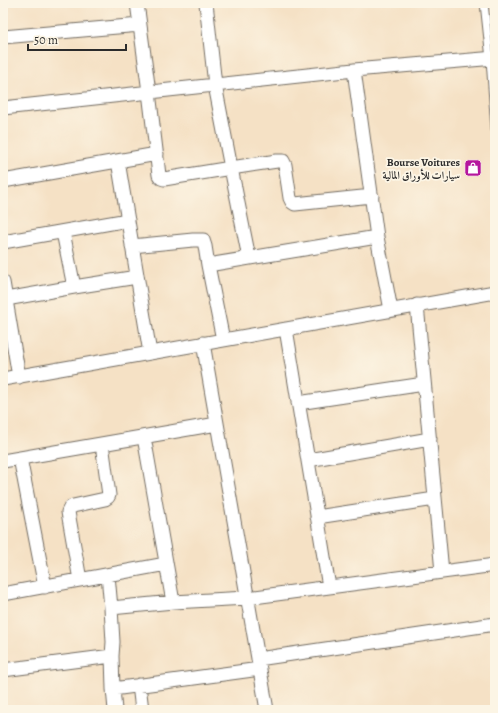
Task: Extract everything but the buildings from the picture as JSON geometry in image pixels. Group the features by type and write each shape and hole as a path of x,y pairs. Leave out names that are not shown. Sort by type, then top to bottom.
{"street":[{"path":"137,3 159,175 161,178 164,179 283,161 285,165 290,198 295,204 372,196"},
{"path":"206,3 215,85 249,258"},
{"path":"3,37 140,26"},
{"path":"3,108 354,70 493,58"},
{"path":"354,70 377,237 391,310"},
{"path":"3,181 157,154"},
{"path":"118,161 150,353"},
{"path":"3,242 128,220"},
{"path":"63,232 74,287"},
{"path":"208,265 377,237"},
{"path":"132,246 203,240 223,340"},
{"path":"6,299 138,276"},
{"path":"3,282 20,377"},
{"path":"3,379 495,292"},
{"path":"417,305 442,572"},
{"path":"286,329 329,588"},
{"path":"203,343 267,710"},
{"path":"298,403 424,384"},
{"path":"3,461 217,424"},
{"path":"144,437 173,602"},
{"path":"308,460 430,439"},
{"path":"80,580 68,512 73,506 105,499 109,495 102,444"},
{"path":"20,458 45,587"},
{"path":"317,517 435,499"},
{"path":"3,594 166,564"},
{"path":"112,608 173,602 247,598 495,565"},
{"path":"108,575 112,608 112,656 115,710"},
{"path":"113,688 139,685 495,624"},
{"path":"3,670 112,656"},
{"path":"139,685 142,710"}],"lane":[{"path":"484,3 493,58 495,130"}],"place":[{"name":"Bourse Voitures سيارات للأوراق المالية","path":"473,168"}]}
